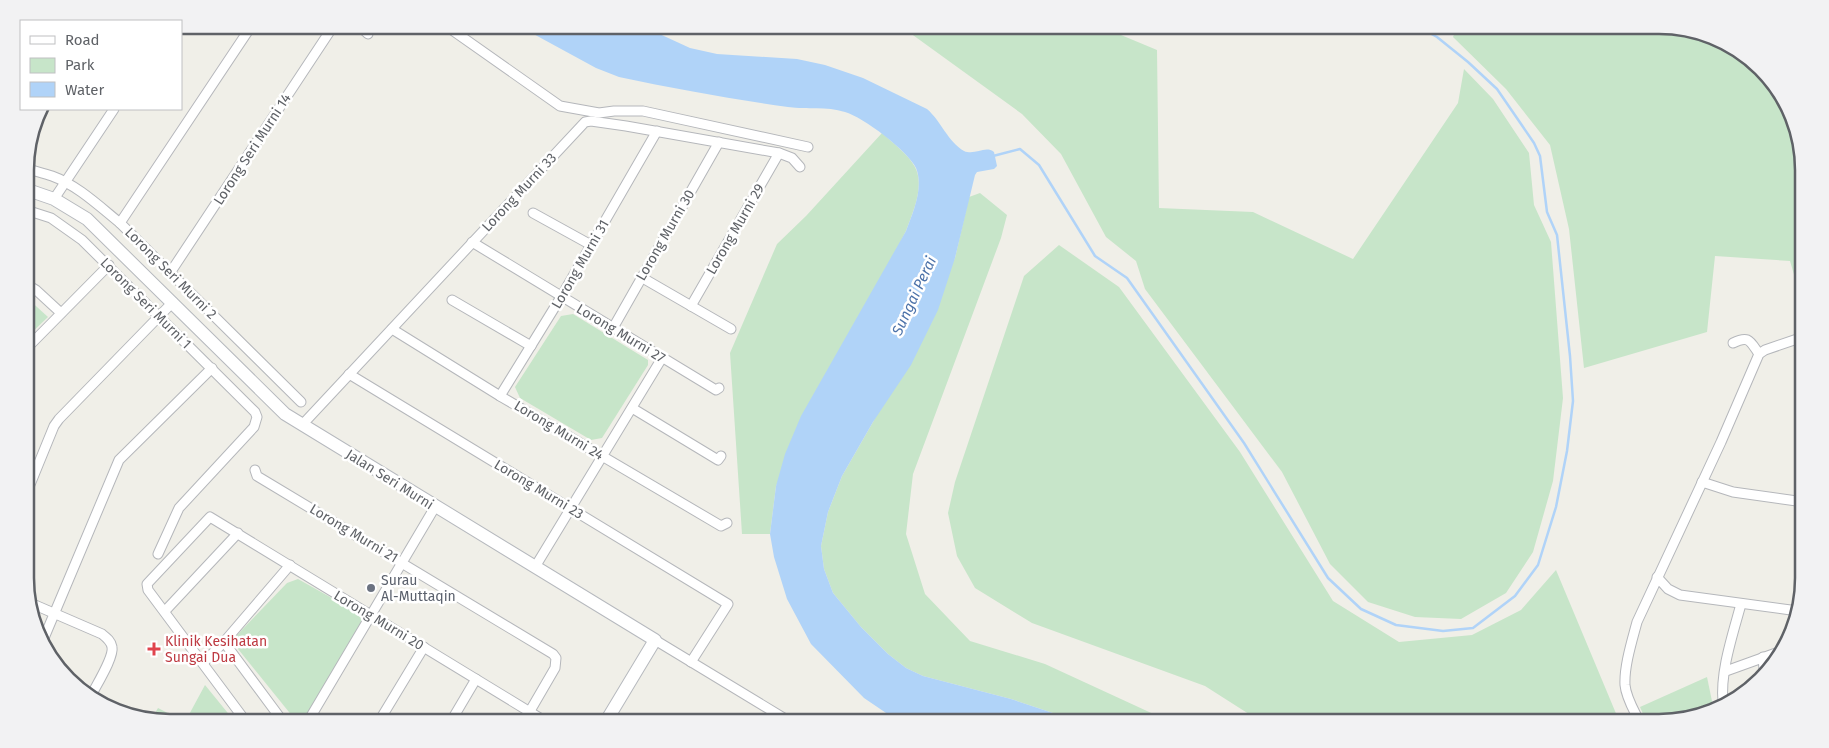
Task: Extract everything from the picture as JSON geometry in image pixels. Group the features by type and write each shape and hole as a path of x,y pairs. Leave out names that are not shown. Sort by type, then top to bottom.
{"street":[{"path":"120,223 246,34"},
{"name":"Lorong Seri Murni 14","path":"170,272 328,34"},
{"path":"458,34 560,106 599,113 643,111 808,147"},
{"path":"54,199 113,110"},
{"name":"Lorong Murni 33","path":"302,426 585,122 591,121 657,131 779,153 792,158 800,167"},
{"name":"Lorong Murni 31","path":"500,396 561,297 657,131"},
{"name":"Lorong Murni 30","path":"613,328 719,142"},
{"name":"Lorong Murni 29","path":"691,306 779,153"},
{"name":"Lorong Seri Murni 2","path":"34,171 65,182 94,201 120,223 301,402"},
{"name":"Jalan Seri Murni","path":"34,192 54,199 87,219 273,403 302,426 777,714"},
{"name":"Lorong Seri Murni 1","path":"34,213 51,218 82,240 212,368 255,412 257,417 254,427 179,508 158,554"},
{"path":"534,213 591,245"},
{"name":"Lorong Murni 27","path":"472,242 716,390 719,388"},
{"path":"34,341 109,266"},
{"path":"641,277 731,328"},
{"path":"34,289 61,313"},
{"path":"452,300 531,346"},
{"path":"34,475 58,419 173,302"},
{"name":"Lorong Murni 24","path":"392,329 500,396 722,526 727,523"},
{"path":"1733,343 1745,339 1748,340 1759,354"},
{"path":"1636,714 1625,686 1628,660 1637,622 1759,354 1764,350 1795,340"},
{"path":"535,567 662,358"},
{"path":"46,634 120,460 212,368"},
{"name":"Lorong Murni 23","path":"349,374 728,604 691,662"},
{"path":"632,408 718,460 721,456"},
{"name":"Lorong Murni 21","path":"255,470 257,476 549,650 556,658 555,668 530,712"},
{"path":"1702,482 1733,492 1795,501"},
{"path":"312,714 436,507"},
{"name":"Lorong Murni 20","path":"164,611 148,590 147,584 210,517 533,714"},
{"path":"238,533 164,611 240,714"},
{"path":"203,663 224,642 290,565"},
{"path":"1657,577 1668,590 1680,595 1741,604 1767,604 1792,610"},
{"path":"1722,698 1729,650 1741,604"},
{"path":"36,605 102,634 112,646 112,655 94,691"},
{"path":"616,714 655,640"},
{"path":"224,642 277,714"},
{"path":"383,714 424,647"},
{"path":"1726,672 1771,654"},
{"path":"1763,657 1764,665"},
{"path":"455,714 476,679"}],"green space":[{"path":"911,34 1119,34 1157,50 1159,208 1253,212 1353,259 1458,103 1464,69 1493,99 1529,153 1534,205 1551,242 1563,398 1553,481 1533,552 1506,593 1461,619 1415,617 1368,602 1330,564 1282,472 1145,289 1136,261 1106,237 1061,154 1022,114"},
{"path":"1454,34 1677,35 1703,41 1735,57 1761,80 1772,94 1791,135 1795,170 1795,278 1790,261 1715,256 1707,332 1584,368 1569,229 1550,145 1506,89 1453,37"},
{"path":"882,133 908,158 918,174 917,199 912,216 776,486 770,534 742,534 730,353 777,244 806,216"},
{"path":"980,193 1007,215 1001,238 913,474 906,534 925,594 970,641 1045,664 1153,714 1056,714 1011,699 923,676 906,668 888,654 861,627 833,593 824,569 821,546 828,512 842,476 873,422 955,258 969,197"},
{"path":"1059,245 1119,287 1240,452 1333,601 1399,642 1472,635 1521,610 1556,570 1616,714 1249,714 1205,686 1032,623 975,588 957,556 948,513 955,482 1024,276"},
{"path":"34,304 48,317 34,330"},
{"path":"573,314 648,360 648,365 602,438 591,440 520,398 515,387 561,316"},
{"path":"298,579 362,615 364,625 310,714 291,714 238,649 237,635 287,583"},
{"path":"1707,677 1712,703 1711,704 1686,712 1668,714 1643,714 1640,707"},
{"path":"205,685 229,714 189,714"},
{"path":"158,708 170,714 155,713"}],"water":[{"name":"Sungai Perai","path":"534,34 660,34 690,48 717,54 797,59 825,65 863,78 927,109 953,142 964,151 991,150 994,152 997,166 994,169 977,172 975,175 955,258 938,310 911,365 873,422 842,476 828,512 821,546 824,569 833,593 861,627 888,654 906,668 923,676 1011,699 1056,714 888,714 864,698 811,644 787,599 774,557 770,534 776,486 785,454 801,416 906,231 918,192 919,184 916,168 895,144 863,120 845,112 831,109 795,108 682,90 619,77 596,68"}],"waterway":[{"path":"993,156 1020,149 1039,165 1095,256 1127,278 1244,443 1328,578 1361,609 1396,625 1443,631 1473,628 1515,596 1538,565 1556,507 1567,451 1573,401 1570,356 1557,235 1547,212 1540,156 1534,143 1497,89 1468,62 1432,34"}],"place":[{"name":"Surau Al-Muttaqin","path":"371,588"},
{"name":"Klinik Kesihatan Sungai Dua","path":"154,649"}]}
